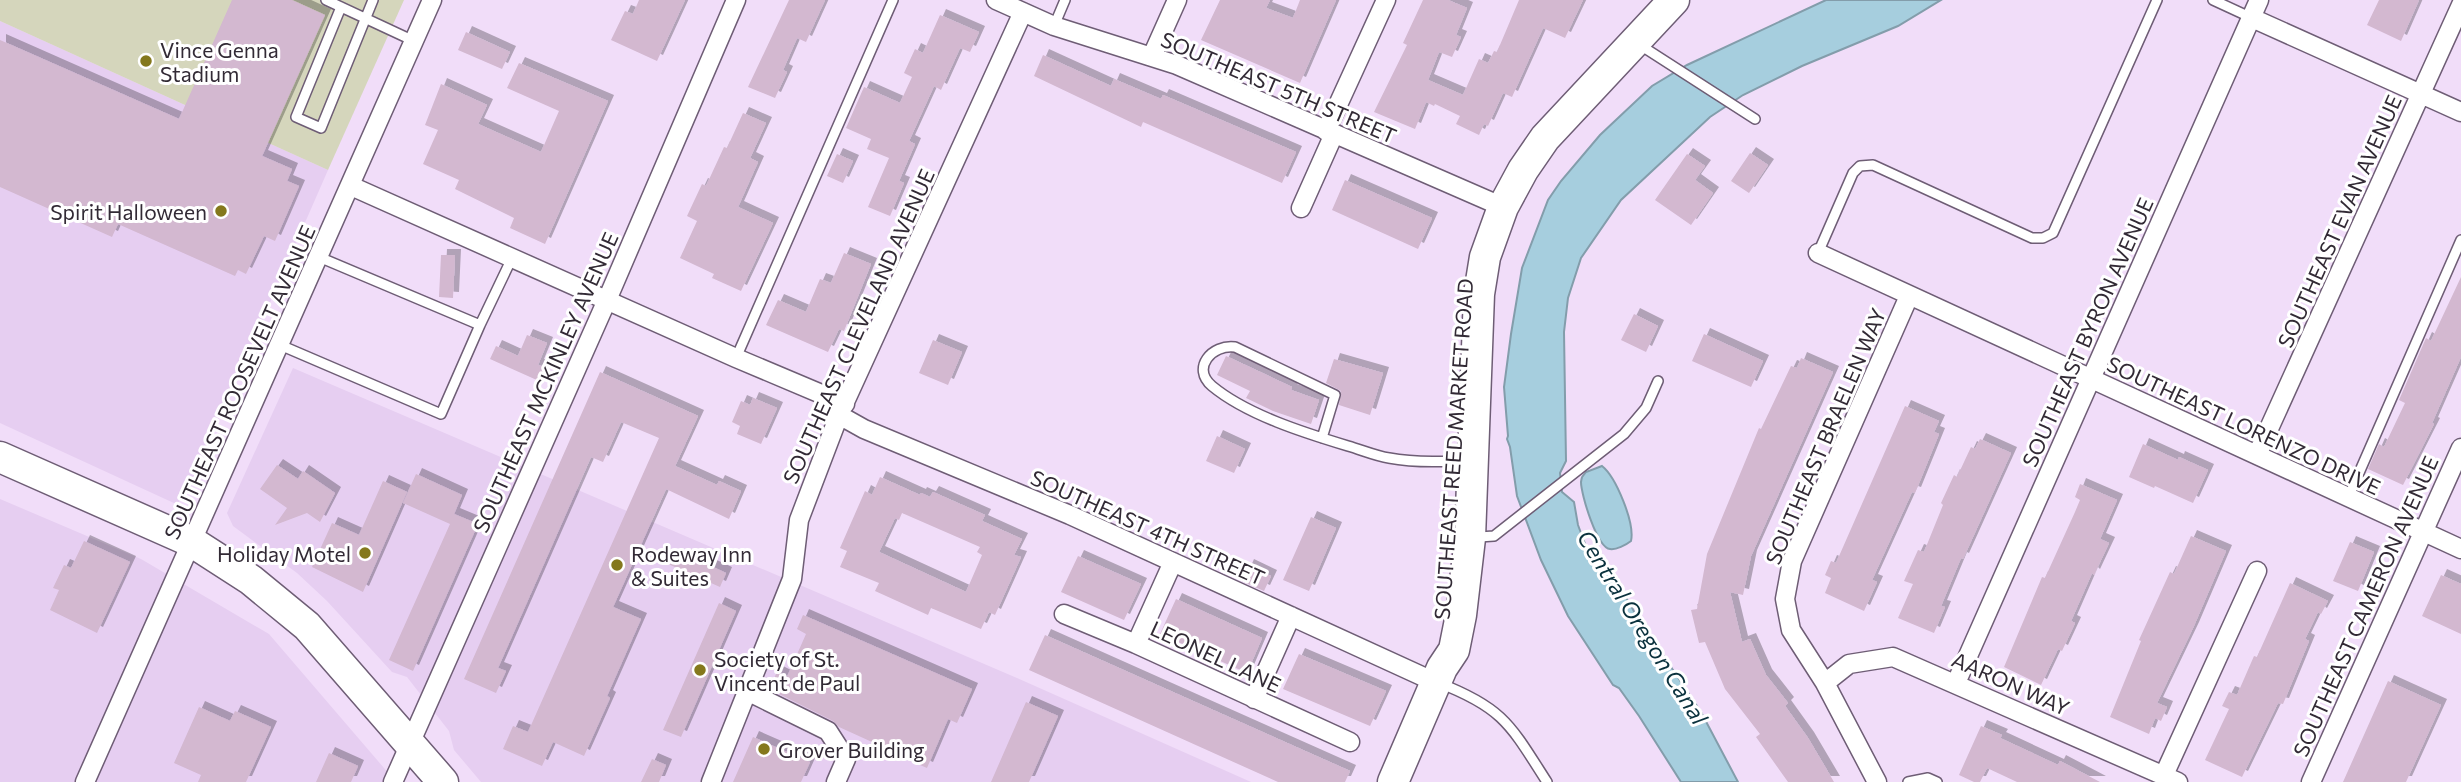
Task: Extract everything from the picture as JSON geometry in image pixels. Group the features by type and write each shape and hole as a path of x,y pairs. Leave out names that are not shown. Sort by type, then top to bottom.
{"main road":[{"name":"SOUTHEAST REED MARKET ROAD","path":"1393,782 1440,675 1454,650 1461,615 1460,538 1453,461 1464,281 1474,241 1496,204 1545,138 1631,37 1655,0"},
{"name":"SOUTHEAST REED MARKET ROAD","path":"1631,37 1674,0"},
{"name":"SOUTHEAST REED MARKET ROAD","path":"1460,538 1479,294 1496,204"},
{"path":"0,457 192,542 251,580 307,626 443,782"}],"street":[{"name":"SOUTHEAST ROOSEVELT AVENUE","path":"85,782 432,0"},
{"name":"SOUTHEAST MCKINLEY AVENUE","path":"393,782 607,300 736,0"},
{"name":"SOUTHEAST 5TH STREET","path":"996,0 1054,26 1152,56 1496,204"},
{"path":"1152,56 1177,0"},
{"path":"1301,208 1386,0"},
{"name":"SOUTHEAST BYRON AVENUE","path":"1956,683 2259,0"},
{"name":"SOUTHEAST EVAN AVENUE","path":"2257,455 2461,5"},
{"name":"SOUTHEAST CLEVELAND AVENUE","path":"711,782 792,579 799,520 842,410 1023,12"},
{"path":"2252,18 2461,112"},
{"name":"SOUTHEAST 4TH STREET","path":"351,186 736,358 842,410 864,429 1070,515 1291,616 1440,675"},
{"name":"SOUTHEAST LORENZO DRIVE","path":"1818,253 2461,549"},
{"name":"SOUTHEAST BRAELEN WAY","path":"1877,782 1825,683 1791,630 1785,600 1792,561 1909,296"},
{"name":"SOUTHEAST CAMERON AVENUE","path":"2311,782 2461,448"},
{"path":"1136,644 1172,562"},
{"path":"2171,779 2256,571"},
{"name":"LEONEL LANE","path":"1063,614 1136,644 1350,742"},
{"path":"1254,699 1291,616"},
{"name":"AARON WAY","path":"1825,683 1849,664 1893,657 2171,779"},
{"path":"749,692 828,731 846,759 836,782"}],"lane":[{"path":"326,0 414,41"},
{"path":"341,7 296,117 321,128 373,0"},
{"path":"736,358 892,0"},
{"path":"1054,26 1065,0"},
{"path":"1818,253 1853,173 1860,166 1873,165 2032,237 2043,238 2053,233 2157,0"},
{"path":"2213,0 2252,18"},
{"path":"1631,37 1755,119"},
{"path":"2348,498 2461,240"},
{"path":"319,257 480,325"},
{"path":"280,345 441,414 512,258"},
{"path":"1322,438 1335,395 1235,347 1226,346 1212,351 1204,364 1205,376 1210,384 1249,408 1307,434 1388,458 1453,461"},
{"path":"1460,538 1494,536 1624,434 1646,408 1658,381"},
{"path":"1440,675 1494,710 1511,726 1547,782"},
{"path":"1908,782 1928,778 1937,782"}],"shaded area":[{"path":"0,21 328,170 185,497 176,504 0,423"},
{"path":"293,368 1017,678 1251,782 481,782 454,750 449,731 407,677 392,672 327,601 297,573 233,526 227,513"},
{"path":"0,499 141,559 269,634 396,782 0,782"}],"green space":[{"path":"0,0 404,0 328,170 0,21"}],"water":[{"path":"1826,0 1941,0 1898,26 1802,66 1743,95 1710,117 1621,200 1581,258 1568,298 1564,332 1566,461 1560,473 1562,492 1574,502 1578,525 1590,557 1608,574 1629,602 1647,636 1659,649 1701,712 1738,782 1681,782 1639,716 1619,688 1613,685 1568,616 1541,560 1517,496 1507,439 1504,387 1522,268 1548,200 1561,181 1600,135 1652,86 1687,65"},
{"path":"1602,466 1618,490 1630,523 1631,541 1615,549 1605,546 1600,540 1587,508 1581,482 1586,472"}],"building":[{"path":"232,0 292,0 325,15 262,156 292,169 287,181 299,186 275,241 264,236 246,274 238,270 235,276 118,224 112,237 0,187 0,40 179,119"},
{"path":"639,0 685,0 657,61 611,40 625,11 633,14"},
{"path":"789,0 825,0 806,42 797,38 783,70 787,72 775,98 748,87"},
{"path":"1220,0 1270,0 1266,8 1293,18 1300,0 1336,0 1300,83 1201,40"},
{"path":"1423,0 1448,0 1467,8 1456,35 1461,37 1452,57 1439,52 1428,80 1463,95 1479,59 1488,63 1494,51 1497,52 1519,0 1583,0 1565,38 1543,28 1512,97 1503,93 1488,126 1484,124 1479,135 1456,124 1460,116 1426,102 1415,129 1374,112 1407,45 1403,43"},
{"path":"2379,0 2419,0 2401,41 2367,25"},
{"path":"940,15 979,32 970,52 960,48 941,90 934,86 909,141 915,144 899,181 904,183 890,216 868,207 889,158 867,149 871,139 846,128 864,87 900,103 912,77 904,73 915,49 923,53"},
{"path":"466,32 510,52 502,69 458,50"},
{"path":"1043,55 1111,86 1114,79 1161,99 1163,95 1296,152 1282,183 1143,122 1141,127 1034,76"},
{"path":"519,63 608,101 545,244 510,228 514,218 455,189 459,180 423,164 438,130 425,125 441,84 487,105 478,124 541,152 559,111 507,88"},
{"path":"743,113 766,123 750,158 758,162 738,207 773,223 741,291 712,278 714,274 680,258 697,221 687,216 702,184 706,186 724,147 727,148"},
{"path":"1750,153 1768,165 1749,193 1731,181"},
{"path":"837,154 853,161 843,183 827,176"},
{"path":"1687,154 1705,166 1695,180 1713,193 1691,225 1655,200"},
{"path":"1345,180 1432,218 1418,249 1332,210"},
{"path":"844,253 871,264 844,331 839,329 828,352 766,325 778,300 806,312 820,279 831,283"},
{"path":"441,255 455,255 453,298 439,297"},
{"path":"2461,277 2461,357 2432,423 2434,424 2403,485 2368,469 2379,444 2384,447 2405,403 2399,400 2426,338 2431,341"},
{"path":"1634,314 1658,326 1646,352 1621,340"},
{"path":"1704,334 1763,361 1751,387 1692,361"},
{"path":"527,335 547,343 538,365 545,367 539,381 490,359 496,346 518,356"},
{"path":"933,340 962,352 948,385 919,373"},
{"path":"1226,356 1292,387 1291,390 1319,400 1311,424 1246,398 1250,391 1217,375"},
{"path":"1801,358 1833,372 1751,556 1743,595 1730,592 1742,642 1750,639 1766,675 1788,703 1785,706 1834,782 1788,782 1756,737 1760,734 1725,689 1705,642 1699,643 1691,610 1697,609 1707,554 1759,428 1761,429 1791,366 1797,368"},
{"path":"1334,359 1383,373 1370,415 1339,405 1341,391 1326,383"},
{"name":"Rodeway Inn & Suites","path":"600,372 698,416 675,466 717,485 719,481 741,491 729,519 666,489 613,607 641,619 607,696 610,698 584,756 553,742 542,766 503,749 513,726 528,732 659,438 621,422 603,462 591,457 498,668 506,671 496,693 464,679"},
{"path":"753,398 777,408 761,444 737,434 740,426 732,422 741,401 750,405"},
{"path":"1905,406 1939,421 1934,432 1939,434 1915,493 1912,492 1872,580 1877,582 1864,611 1825,593 1831,578 1825,575 1831,561 1836,563"},
{"path":"1217,436 1245,449 1234,473 1206,461"},
{"path":"1980,439 2011,453 1963,559 1961,558 1941,606 1945,607 1934,633 1898,618 1913,584 1904,581 1918,550 1924,552 1954,475 1957,477 1971,447 1975,449"},
{"path":"2143,444 2208,470 2193,503 2129,477"},
{"path":"277,465 298,479 303,471 335,493 320,522 307,513 275,525 287,508 260,489"},
{"name":"Holiday Motel","path":"416,474 462,495 454,514 478,524 413,671 389,660 450,524 403,503"},
{"path":"880,477 920,495 921,493 930,497 933,492 985,515 982,521 1022,539 1014,555 1021,557 995,615 989,612 981,629 931,608 928,615 875,591 879,583 840,567 847,551 840,548 865,491 872,495","holes":["902,513 980,547 977,552 982,555 966,592 879,552 895,518 899,520"]},
{"path":"383,481 407,492 363,592 312,567 332,523 359,535"},
{"path":"2080,484 2117,500 2100,539 2109,543 2094,575 2092,573 2071,621 2075,623 2062,651 2058,649 2041,685 2004,667 2042,577 2045,578 2080,500 2075,497"},
{"path":"1311,517 1336,528 1309,591 1283,580"},
{"path":"2191,536 2226,551 2157,703 2167,707 2161,721 2155,718 2149,734 2110,717 2141,641 2139,640 2170,572 2174,574"},
{"path":"84,541 130,562 97,633 50,610 59,590 53,588 64,565 71,568"},
{"path":"2350,542 2374,552 2358,591 2333,581"},
{"path":"687,555 726,573 720,587 659,560"},
{"path":"1078,556 1141,584 1124,620 1061,592"},
{"path":"1248,565 1271,576 1264,591 1241,581"},
{"path":"2441,575 2461,584 2461,634 2422,616"},
{"path":"2290,583 2328,601 2321,614 2318,612 2305,639 2309,641 2283,704 2278,703 2242,777 2205,760 2229,709 2222,706 2229,692 2237,695"},
{"path":"1176,599 1262,638 1247,673 1160,634"},
{"name":"Society of St. Vincent de Paul","path":"719,603 736,611 681,737 663,730"},
{"path":"803,615 972,689 957,723 948,719 927,768 871,744 872,742 769,689 777,672 787,677 806,634 797,629"},
{"path":"1045,635 1350,771 1345,782 1278,782 1029,670"},
{"path":"1299,654 1386,691 1370,726 1283,689"},
{"path":"2388,681 2441,705 2406,782 2343,782"},
{"path":"1026,702 1058,716 1029,782 991,782"},
{"path":"199,707 230,721 235,711 271,727 246,782 198,782 201,775 174,763"},
{"path":"1981,726 2002,735 2000,738 2058,765 2060,761 2100,782 2017,782 1987,768 1980,782 1959,775"},
{"name":"Grover Building","path":"753,737 810,762 801,782 733,782"},
{"path":"329,753 358,766 351,782 316,782"},
{"path":"652,759 666,765 659,782 641,782"}],"place":[{"name":"Vince Genna Stadium","path":"146,61"},
{"name":"Spirit Halloween","path":"221,211"},
{"name":"Holiday Motel","path":"365,553"},
{"name":"Rodeway Inn & Suites","path":"617,565"},
{"name":"Society of St. Vincent de Paul","path":"700,670"},
{"name":"Grover Building","path":"764,749"}],"water label":[{"name":"Central Oregon Canal","path":"1643,627"}]}
